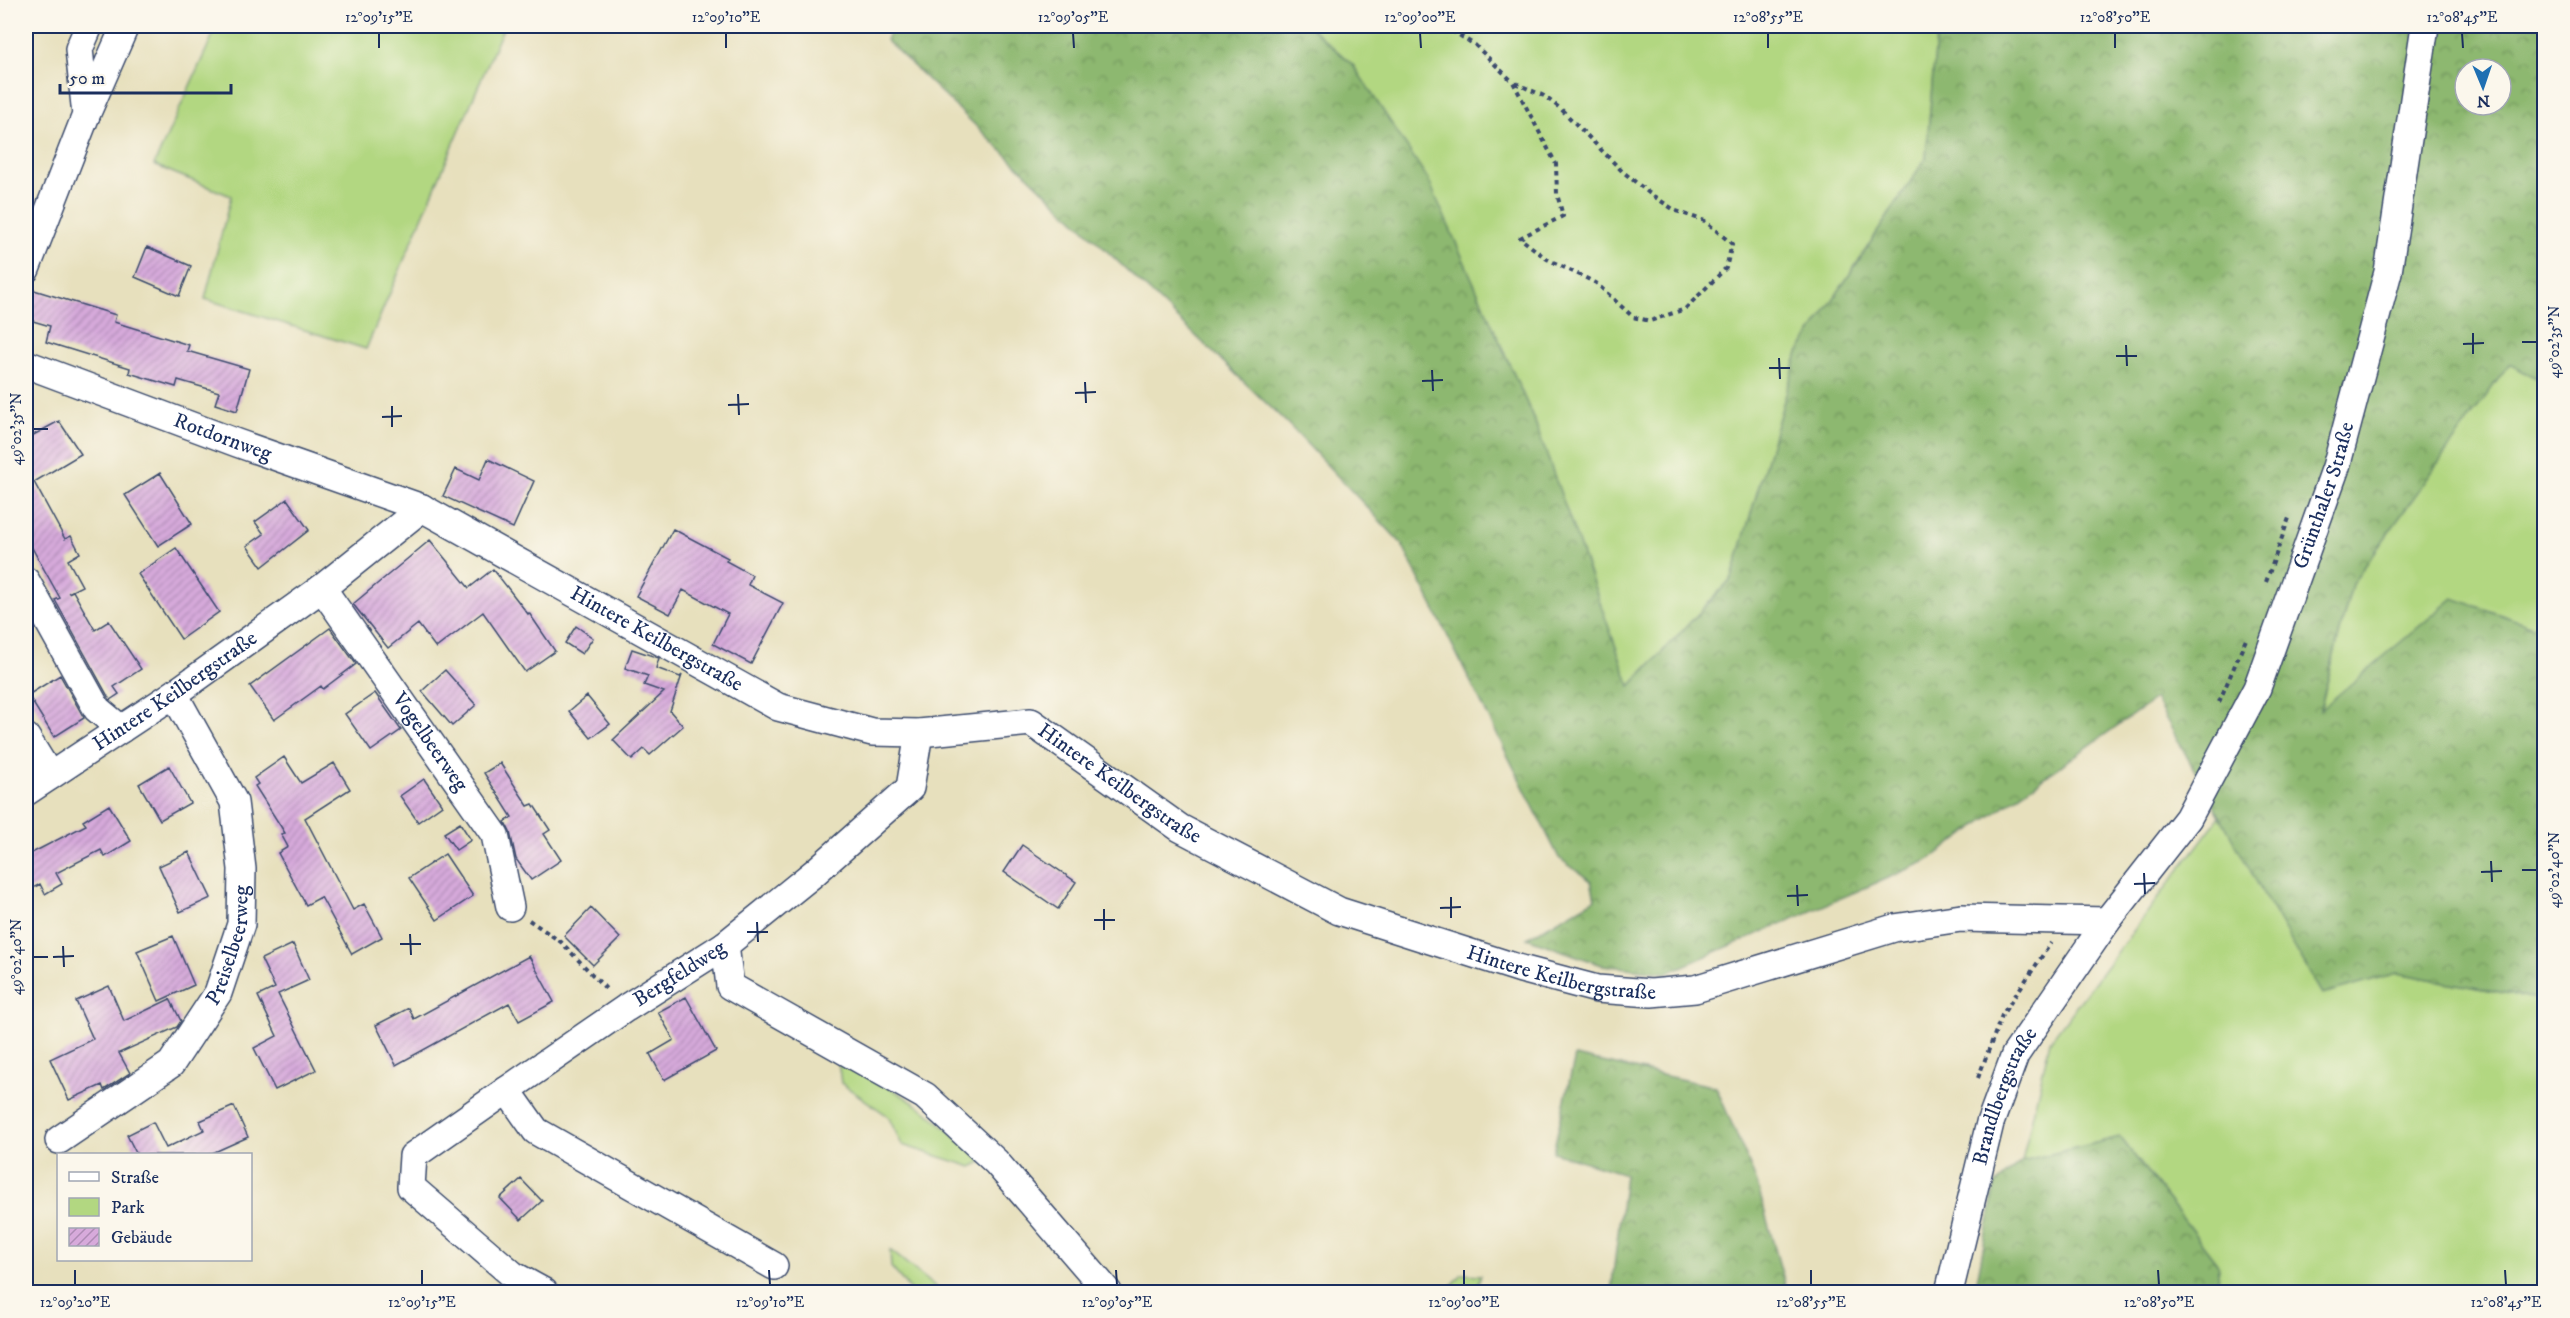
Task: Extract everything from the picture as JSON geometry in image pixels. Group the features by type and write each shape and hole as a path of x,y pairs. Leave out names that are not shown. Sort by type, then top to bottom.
{"street":[{"path":"86,116 79,49 89,26"},
{"path":"26,269 86,116 125,26"},
{"name":"Grünthaler Straße","path":"2107,921 2188,818 2257,688 2332,478 2388,272 2425,26"},
{"name":"Rotdornweg","path":"26,364 237,443 422,508"},
{"name":"Hintere Keilbergstraße","path":"26,792 174,694 322,588 422,508 778,707 872,732 918,733 1031,722 1180,828 1339,911 1521,969 1597,989 1652,993 1695,989 1866,935 1894,928 1961,918 2107,921"},
{"path":"26,581 97,709 121,729"},
{"name":"Vogelbeerweg","path":"322,588 495,835 510,907"},
{"name":"Preiselbeerweg","path":"59,1140 171,1064 218,993 241,924 242,869 234,802 174,694"},
{"name":"Bergfeldweg","path":"544,1293 513,1275 411,1187 413,1156 626,1008 725,945 814,873 910,788 918,733"},
{"path":"26,737 50,776"},
{"name":"Brandlbergstraße","path":"1949,1293 1990,1123 2015,1055 2107,921"},
{"path":"725,945 730,986 926,1096 996,1162 1108,1293"},
{"path":"507,1090 536,1131 774,1266"}],"path":[{"path":"1444,26 1475,45 1513,82 1556,164 1557,194 1563,216 1520,238 1547,259 1596,283 1633,317 1650,321 1684,309 1726,268 1732,244 1705,221 1676,211 1649,192 1622,171 1561,109 1544,96 1513,82"},
{"path":"2262,593 2290,516"},
{"path":"2216,711 2251,627"},
{"path":"510,907 561,942 626,1008"},
{"path":"1976,1083 2002,1015 2065,920"}],"green space":[{"path":"217,26 504,26 366,349 205,299 231,196 154,165"},
{"path":"892,26 1309,26 1353,65 1428,179 1535,422 1630,686 1732,578 1798,353 1926,158 1937,26 2544,26 2544,382 2509,364 2352,584 2320,710 2453,598 2544,630 2544,983 2537,999 2397,973 2322,994 2261,890 2155,699 1927,861 1667,973 1602,965 1527,938 1595,899 1591,881 1559,858 1401,543 1287,423 886,40"},
{"path":"1309,26 1937,26 1926,158 1798,353 1732,578 1629,687 1535,422 1431,187 1353,65"},
{"path":"2509,363 2544,382 2544,630 2453,598 2320,711 2352,584"},
{"path":"2220,816 2322,993 2397,973 2536,999 2544,983 2544,1292 2220,1292 2217,1263 2120,1137 2022,1161 2050,1041"},
{"path":"837,1053 925,1110 984,1161 972,1167 902,1145 888,1116 841,1083"},
{"path":"1575,1056 1716,1087 1756,1180 1787,1292 1611,1292 1625,1174 1553,1152"},
{"path":"2120,1137 2217,1263 2220,1292 1975,1292 1995,1185 2022,1161"},
{"path":"890,1250 942,1292 912,1292 891,1267"},
{"path":"1462,1274 1481,1275 1474,1292 1446,1292"}],"building":[{"path":"147,247 191,266 179,296 135,277"},
{"path":"34,290 116,315 114,322 189,345 187,351 249,369 237,411 215,404 219,392 178,380 176,387 129,373 130,368 46,342 50,326 26,319"},
{"path":"59,421 81,454 34,482 65,539 71,536 80,553 68,560 82,586 68,593 73,591 95,630 109,621 141,669 114,687 119,694 110,700 55,600 60,598 26,537 26,439"},
{"path":"488,459 534,481 513,528 443,496 456,469 479,480"},
{"path":"160,473 192,524 158,546 125,495"},
{"path":"287,499 309,530 262,567 247,546 264,534 255,522"},
{"path":"673,529 728,558 726,561 752,575 748,585 783,603 751,664 713,644 728,614 683,590 670,614 636,596"},
{"path":"430,540 469,588 493,569 529,613 555,651 525,672 483,612 436,648 418,624 388,648 353,604"},
{"path":"176,548 219,612 181,639 138,574"},
{"path":"576,626 593,638 582,654 565,643"},
{"path":"330,628 356,664 323,689 321,686 274,720 250,686"},
{"path":"632,649 659,658 656,668 680,677 682,675 670,711 683,726 650,755 644,749 632,760 613,740 664,692 644,685 648,676 625,668"},
{"path":"445,670 476,705 452,726 422,691"},
{"path":"60,675 84,718 54,737 28,695"},
{"path":"375,693 401,730 371,751 345,714"},
{"path":"587,696 610,724 591,738 569,711"},
{"path":"284,757 301,783 334,763 350,789 305,818 353,910 364,904 382,937 352,954 321,897 306,905 278,853 288,847 281,834 285,833 255,786 258,784 254,778"},
{"path":"500,763 528,806 533,804 550,830 544,834 561,860 531,880 516,859 510,832 505,822 512,817 484,773"},
{"path":"169,766 190,803 160,820 139,784"},
{"path":"424,779 442,805 418,822 400,796"},
{"path":"109,805 131,841 105,857 101,850 56,873 62,884 45,894 40,884 26,892 26,856 86,825 83,821"},
{"path":"460,823 471,840 456,850 444,833"},
{"path":"1022,845 1076,882 1058,909 1004,872"},
{"path":"189,852 211,898 180,912 159,866"},
{"path":"445,854 473,896 437,920 409,878"},
{"path":"591,908 620,938 593,965 564,936"},
{"path":"173,936 194,985 159,1001 137,951"},
{"path":"293,944 309,980 278,994 316,1070 275,1090 254,1048 277,1036 258,996 275,988 261,959"},
{"path":"529,956 554,1002 519,1021 509,1003 396,1065 376,1025 409,1008 414,1019"},
{"path":"109,986 124,1021 170,999 181,1021 177,1027 119,1053 130,1073 104,1090 102,1085 69,1100 50,1059 93,1039 76,1001"},
{"path":"686,997 716,1051 664,1080 650,1054 674,1040 658,1012"},
{"path":"234,1106 248,1137 212,1153 136,1153 127,1135 153,1122 166,1148 204,1130 200,1121"},
{"path":"521,1179 542,1201 521,1220 500,1198"}]}
